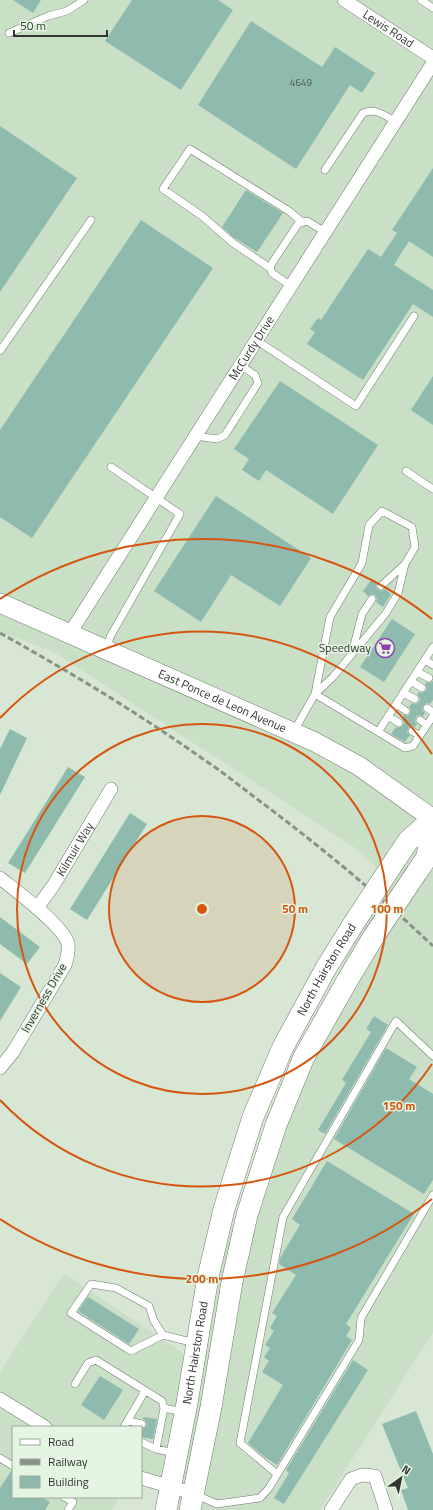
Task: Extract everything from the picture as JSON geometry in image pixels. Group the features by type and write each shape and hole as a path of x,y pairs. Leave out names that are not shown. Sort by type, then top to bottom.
{"main road":[{"name":"East Ponce de Leon Avenue","path":"0,603 315,742 359,766 433,819"},
{"name":"North Hairston Road","path":"166,1510 185,1413 208,1277 224,1209 253,1117 282,1047 326,968 408,841 433,819"},
{"name":"North Hairston Road","path":"191,1502 210,1407 232,1282 247,1215 274,1133 304,1058 374,936 427,857 433,819"}],"street":[{"name":"Lewis Road","path":"344,0 433,58"},
{"name":"McCurdy Drive","path":"70,633 194,436 433,63"},
{"name":"Kilmuir Way","path":"37,908 53,886 111,789"},
{"name":"Inverness Drive","path":"0,878 37,908 62,933 68,943 68,952 65,965 13,1052 0,1068"},
{"path":"0,1399 43,1426"},
{"path":"331,1510 351,1479 362,1475 375,1476 386,1510"},
{"path":"142,1478 170,1487 191,1502"}],"lane":[{"path":"9,33 48,16 67,11 84,0"},
{"path":"421,0 433,8"},
{"path":"325,170 362,113 370,110 378,111 396,122"},
{"path":"291,286 272,273 270,268 233,243 202,216 163,189 190,148 288,210 302,222"},
{"path":"0,351 91,220"},
{"path":"270,268 298,224 307,221 325,232"},
{"path":"256,340 356,406 414,316"},
{"path":"194,436 217,439 225,435 258,383 255,375 240,365"},
{"path":"107,649 110,637 180,514 111,467"},
{"path":"406,471 433,489"},
{"path":"293,732 315,694 333,677 351,656 386,613 398,593 405,564 415,547 412,527 382,511 369,525 362,563 330,617 315,694"},
{"path":"381,586 405,564"},
{"path":"351,656 362,614 372,598"},
{"path":"378,732 433,648"},
{"path":"425,660 433,665"},
{"path":"417,672 428,678"},
{"path":"411,680 422,688"},
{"path":"403,693 415,699"},
{"path":"315,694 405,748 413,746 433,716"},
{"path":"396,704 406,711"},
{"path":"388,716 399,723"},
{"path":"420,720 427,725"},
{"path":"412,732 420,736"},
{"path":"277,1474 240,1444 283,1217 396,1022 433,1056"},
{"path":"191,1502 217,1504 260,1498 269,1488 359,1340 361,1318 433,1195"},
{"path":"163,1335 154,1321 149,1306 116,1288 91,1284 71,1313 131,1351 163,1335 197,1343"},
{"path":"76,1384 88,1363 96,1360 162,1401 164,1408 158,1426 156,1449"},
{"path":"142,1424 126,1424 145,1391"},
{"path":"164,1408 185,1413"},
{"path":"142,1442 156,1449 177,1454"},
{"path":"0,1458 12,1465"},
{"path":"66,1498 73,1502 68,1510"}],"shaded area":[{"path":"0,0 433,0 433,1332 320,1510 193,1510 142,1476 142,1426 12,1426 12,1498 119,1498 111,1510 0,1510 0,1372 64,1274 204,1367 225,1246 292,1068 386,877 357,849 52,651 0,632"}],"building":[{"path":"13,0 41,0 33,13"},
{"path":"132,0 218,0 233,10 181,90 105,41"},
{"path":"251,21 322,67 335,47 375,73 362,93 350,85 296,169 198,105"},
{"path":"0,126 77,178 0,292"},
{"path":"433,168 433,257 409,241 394,265 433,290 433,317 413,304 363,380 307,344 315,332 310,329 318,318 321,320 368,249 381,257 397,233 392,230"},
{"path":"246,190 283,213 257,252 233,237 222,227"},
{"path":"141,220 213,268 32,538 0,517 0,430"},
{"path":"433,376 433,425 411,410"},
{"path":"280,381 378,445 333,514 266,470 259,481 242,470 249,459 234,449"},
{"path":"216,496 311,558 280,606 231,575 201,622 154,591"},
{"path":"372,579 377,583 376,587 378,590 382,591 385,589 391,594 383,607 376,602 377,599 375,595 372,594 368,596 363,591"},
{"path":"392,619 415,634 384,682 360,667"},
{"path":"433,681 433,700 430,704 427,703 423,706 422,710 425,713 423,716 418,715 416,717 415,722 417,724 415,727 412,726 408,728 407,733 410,735 405,742 391,734 396,727 399,728 403,726 404,723 402,719 404,715 408,716 410,714 411,709 409,707 412,703 416,704 419,702 420,698 417,695 419,692 422,693 426,691 426,682 430,683"},
{"path":"10,729 27,738 0,795 0,749"},
{"path":"68,767 85,777 25,873 8,863"},
{"path":"130,813 147,824 87,920 70,909"},
{"path":"0,917 40,947 27,964 0,944"},
{"path":"0,973 21,987 0,1021"},
{"path":"374,1016 388,1025 325,1134 318,1130 346,1083 342,1080 371,1032 366,1029"},
{"path":"386,1048 417,1067 409,1079 433,1094 433,1180 424,1194 334,1139"},
{"path":"327,1161 414,1214 346,1324 351,1328 346,1336 352,1340 277,1465 248,1443 283,1385 262,1372 269,1361 264,1357 270,1348 265,1345 274,1331 270,1328 277,1316 272,1313 296,1275 279,1264 280,1258 300,1225 292,1219"},
{"path":"88,1297 139,1329 129,1344 78,1311"},
{"path":"353,1360 368,1370 284,1504 274,1498 289,1473 286,1470"},
{"path":"100,1376 123,1390 104,1420 81,1405"},
{"path":"416,1411 433,1454 433,1510 408,1510 401,1490 408,1488 382,1424"},
{"path":"143,1417 157,1419 153,1439 142,1437 142,1429 147,1425 146,1421"},
{"path":"12,1471 12,1498 44,1498 50,1502 45,1510 0,1510 0,1488"}],"railway":[{"path":"0,633 103,693 154,725 218,769 328,854 392,908 433,946"}],"place":[{"name":"Speedway","path":"385,648"}]}
